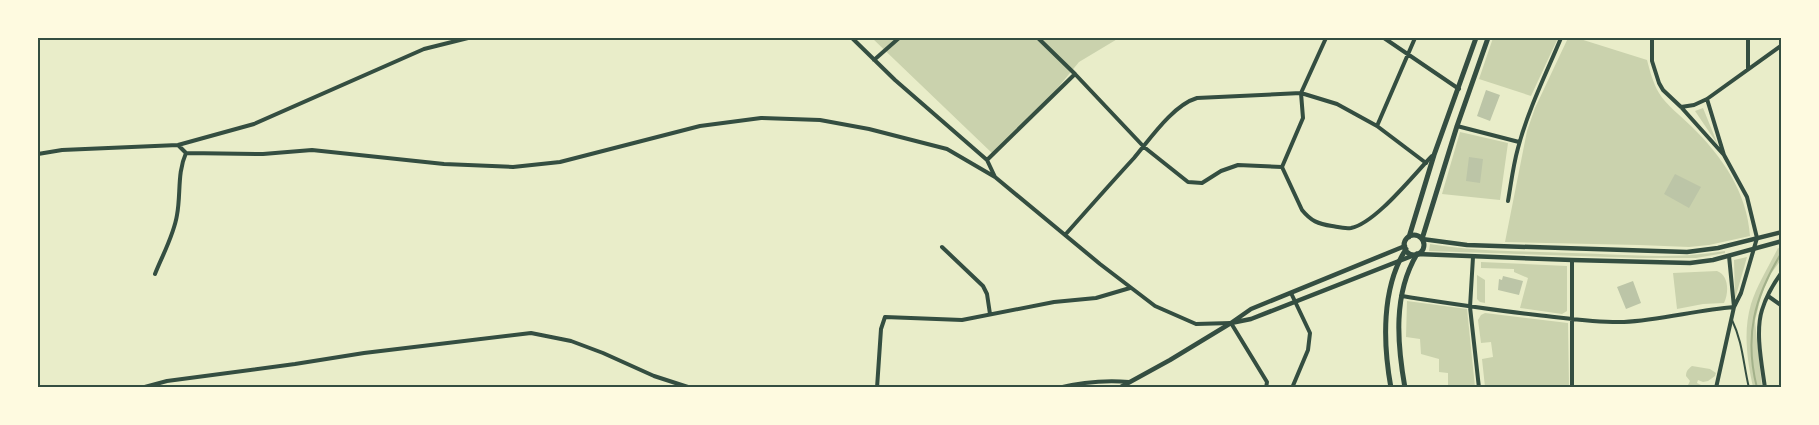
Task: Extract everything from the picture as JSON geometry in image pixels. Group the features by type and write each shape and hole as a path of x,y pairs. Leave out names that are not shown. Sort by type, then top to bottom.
{"main road":[{"path":"1391,388 1387,361 1387,314 1391,284 1398,261 1405,248 1405,241 1409,237 1434,155 1476,38"},
{"path":"1405,388 1399,339 1402,296 1407,274 1417,254 1423,248 1422,239 1457,126 1488,38"},
{"path":"1409,237 1415,235 1422,239"},
{"path":"1405,248 1409,253 1417,254"}],"street":[{"path":"38,154 62,150 178,145 254,124 424,49 452,40 468,38"},
{"path":"852,38 874,60 987,160 995,177"},
{"path":"874,60 899,38"},
{"path":"1038,38 1144,146 1184,179 1193,183 1202,183 1221,171 1238,165 1282,167"},
{"path":"1282,167 1303,118 1301,93 1326,38"},
{"path":"1384,38 1459,89"},
{"path":"1377,126 1415,38"},
{"path":"1508,201 1519,142 1561,38"},
{"path":"1652,38 1652,61 1659,83 1724,155"},
{"path":"1748,38 1748,69"},
{"path":"1681,107 1694,105 1707,99 1782,45"},
{"path":"987,160 1075,74"},
{"path":"1065,235 1178,108 1193,99 1201,97 1301,93 1337,104 1377,126 1426,162"},
{"path":"1707,99 1724,155 1747,197 1757,238 1755,250 1731,318 1716,388"},
{"path":"178,145 186,153 263,154 312,150 444,164 513,167 560,162 700,126 761,118 820,120 869,129 947,149 995,177 1155,306 1196,324 1231,323 1246,320 1417,254 1690,263 1713,260 1755,250 1782,241"},
{"path":"1457,126 1519,142"},
{"path":"155,274 177,217 179,175 186,153"},
{"path":"1282,167 1307,216 1318,224 1349,228 1365,222 1434,155"},
{"path":"1422,239 1482,245 1687,252 1718,248 1782,232"},
{"path":"942,247 983,286 987,294 990,314"},
{"path":"1119,388 1170,360 1251,309 1405,248"},
{"path":"1729,256 1734,308"},
{"path":"1473,257 1470,307 1479,388"},
{"path":"1572,260 1572,388"},
{"path":"1766,388 1759,326 1762,309 1782,272"},
{"path":"877,388 881,329 885,317 962,320 1054,302 1096,298 1131,287"},
{"path":"1292,293 1310,333 1308,350 1292,388"},
{"path":"1402,296 1470,307 1615,322 1638,321 1712,309 1734,308"},
{"path":"1768,296 1782,306"},
{"path":"1231,323 1267,382 1266,388"},
{"path":"141,388 166,380 531,333 571,341 654,376 691,388"},
{"path":"1058,388 1081,382 1108,380 1128,382"}],"lane":[{"path":"1731,318 1740,338 1749,388"}],"green space":[{"path":"872,38 1119,38 1079,62 1042,107 993,154"},
{"path":"1493,38 1558,38 1531,96 1479,79"},
{"path":"1568,38 1577,38 1647,60 1653,81 1662,97 1713,150 1731,176 1744,204 1750,236 1709,245 1689,247 1505,242 1527,131 1535,108"},
{"path":"1703,108 1718,145 1695,111"},
{"path":"1460,132 1508,143 1500,200 1442,194"},
{"path":"1430,244 1483,250 1629,255 1668,256 1725,251 1725,253 1696,258 1638,258 1429,251"},
{"path":"1778,248 1781,249 1781,260 1770,275 1761,296 1755,321 1762,387 1753,387 1747,346 1747,325 1756,290"},
{"path":"1747,257 1735,299 1734,260"},
{"path":"1481,262 1567,266 1567,311 1562,314 1520,308 1528,278 1514,272 1514,269 1481,268"},
{"path":"1717,271 1726,280 1727,294 1724,303 1703,304 1677,309 1673,273"},
{"path":"1477,275 1485,280 1485,303 1477,299"},
{"path":"1407,301 1467,309 1475,387 1448,387 1448,373 1439,372 1439,359 1421,354 1420,339 1406,337"},
{"path":"1485,313 1568,323 1569,387 1485,387 1482,359 1493,357 1491,342 1481,343 1478,320"},
{"path":"1692,366 1710,369 1716,373 1715,376 1708,381 1698,380 1697,383 1701,385 1700,387 1687,387 1690,381 1686,373"}],"building":[{"path":"1486,90 1500,95 1490,121 1477,116"},
{"path":"1469,157 1483,159 1480,183 1466,181"},
{"path":"1675,174 1701,187 1689,208 1664,194"},
{"path":"1503,276 1523,281 1519,295 1498,290 1499,279 1502,280"},
{"path":"1633,281 1641,303 1626,309 1617,287"}],"waterway":[{"path":"1757,388 1751,351 1754,317 1764,285 1782,252"}]}
